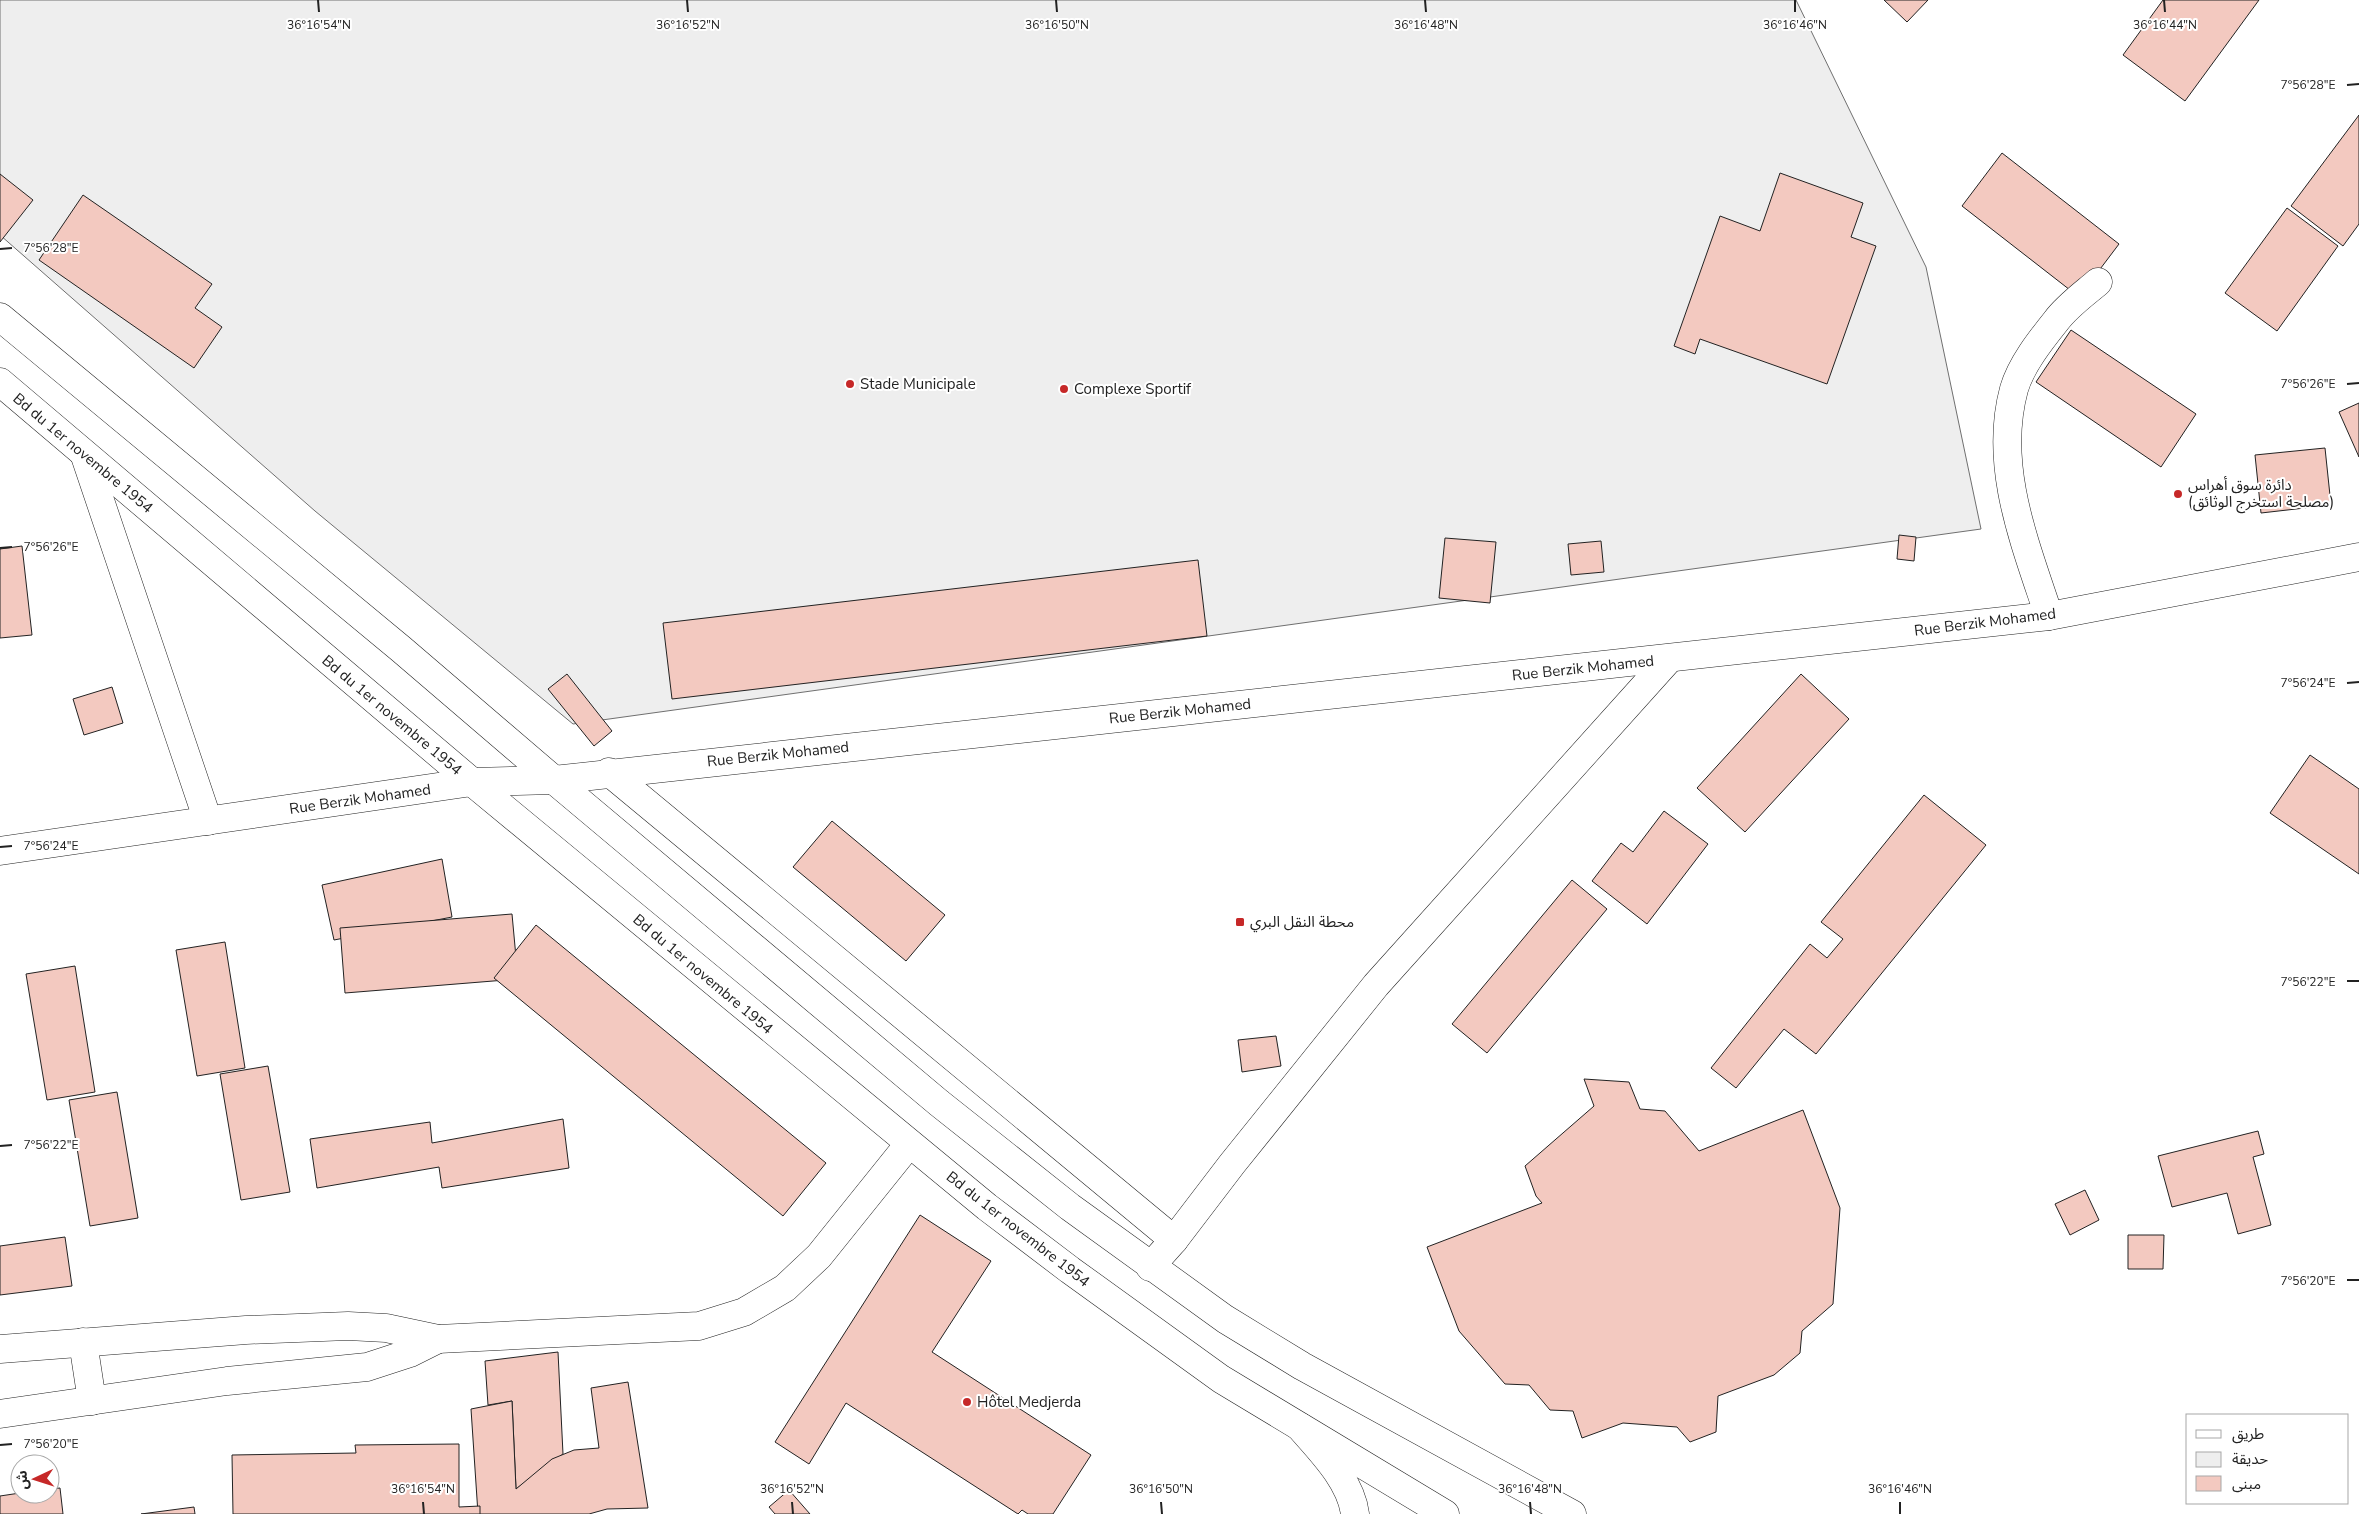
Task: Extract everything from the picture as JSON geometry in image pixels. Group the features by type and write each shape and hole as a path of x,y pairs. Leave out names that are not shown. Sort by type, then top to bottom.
{"main road":[{"path":"2049,616 2022,535 2011,490 2006,437 2015,388 2031,355 2056,320 2098,282"},
{"path":"0,317 401,648 554,780 939,1103 1070,1207 1150,1267 1225,1319 1302,1366 1572,1514"},
{"name":"Bd du 1er novembre 1954","path":"0,382 472,782 909,1144 987,1206 1146,1326 1221,1379 1445,1514"},
{"path":"86,456 208,821"},
{"name":"Rue Berzik Mohamed","path":"0,851 472,782 554,780 609,772 1669,659 2049,616 2359,557"},
{"path":"1150,1267 1174,1240 1244,1148 1376,985 1669,659"},
{"path":"609,772 1174,1240"},
{"path":"0,1349 246,1330 348,1326 386,1328 438,1339 699,1326 744,1312 785,1288 819,1256 909,1144"},
{"path":"0,1414 227,1381 367,1367 410,1353 438,1339"},
{"path":"83,1342 92,1401"},
{"path":"1300,1427 1333,1466 1354,1504 1355,1514"}],"green space":[{"name":"Stade Municipale","path":"0,0 1796,0 1926,267 1981,529 573,724 315,511 0,235"}],"building":[{"path":"1884,0 1928,0 1907,22"},
{"path":"2163,0 2259,0 2185,101 2123,55"},
{"path":"2359,115 2359,224 2343,246 2291,206"},
{"path":"2002,153 2119,244 2079,297 1962,206"},
{"path":"1780,173 1863,203 1851,237 1876,246 1827,384 1700,339 1695,354 1674,346 1720,216 1760,231"},
{"path":"0,174 33,200 0,242"},
{"path":"83,195 212,284 195,308 222,327 194,368 39,260"},
{"path":"2287,208 2338,246 2277,331 2225,293"},
{"path":"2071,330 2196,414 2161,467 2036,382"},
{"path":"2359,403 2359,457 2339,412"},
{"path":"2325,448 2331,505 2261,513 2255,455"},
{"path":"1899,535 1916,537 1914,561 1897,559"},
{"path":"1445,538 1496,542 1490,603 1439,598"},
{"path":"1601,541 1604,572 1571,575 1568,544"},
{"path":"22,546 32,635 0,638 0,549"},
{"path":"1198,560 1207,636 672,699 663,623"},
{"path":"567,674 612,731 594,746 548,689"},
{"path":"1801,674 1849,719 1745,832 1697,788"},
{"path":"112,687 123,723 84,735 73,699"},
{"path":"2310,755 2359,789 2359,874 2270,813"},
{"path":"1924,795 1986,845 1816,1054 1784,1029 1736,1088 1711,1068 1810,944 1827,958 1843,939 1821,922"},
{"path":"1664,811 1708,844 1647,924 1592,881 1621,843 1633,852"},
{"path":"832,821 945,915 906,961 793,867"},
{"path":"442,859 452,917 334,940 322,885"},
{"path":"1572,880 1607,909 1487,1053 1452,1024"},
{"path":"512,914 518,979 345,993 340,928"},
{"path":"536,925 826,1163 783,1216 494,978"},
{"path":"225,942 245,1068 197,1076 176,950"},
{"path":"75,966 95,1092 47,1100 26,974"},
{"path":"1276,1036 1281,1066 1242,1072 1238,1040"},
{"path":"268,1066 290,1192 241,1200 220,1074"},
{"path":"1584,1079 1629,1082 1640,1109 1665,1111 1699,1151 1803,1110 1840,1208 1833,1304 1802,1331 1800,1353 1774,1375 1718,1396 1716,1432 1690,1442 1677,1427 1623,1423 1582,1438 1573,1411 1550,1410 1529,1385 1505,1384 1459,1331 1427,1247 1542,1203 1536,1196 1525,1166 1594,1106"},
{"path":"117,1092 138,1218 90,1226 69,1100"},
{"path":"563,1119 569,1168 442,1188 439,1167 317,1188 310,1139 430,1122 432,1143"},
{"path":"2258,1131 2264,1154 2253,1157 2271,1225 2238,1234 2227,1193 2172,1207 2158,1156"},
{"path":"2085,1190 2099,1220 2070,1235 2055,1204"},
{"path":"920,1215 991,1261 932,1352 1091,1455 1053,1514 1028,1514 1022,1510 1018,1514 846,1403 809,1464 775,1442"},
{"path":"2128,1235 2164,1235 2163,1269 2128,1269"},
{"path":"65,1237 72,1286 0,1295 0,1246"},
{"path":"558,1352 563,1454 516,1489 512,1401 488,1405 485,1361"},
{"path":"628,1382 648,1508 607,1509 589,1514 478,1514 471,1409 512,1401 516,1489 552,1459 574,1450 599,1448 591,1388"},
{"path":"459,1444 459,1507 480,1506 480,1514 233,1514 232,1455 356,1453 355,1445"},
{"path":"60,1488 63,1514 0,1514 0,1496 10,1494 10,1504 60,1504"},
{"path":"789,1490 810,1514 775,1514 769,1507"},
{"path":"194,1507 195,1514 141,1514"}],"place":[{"name":"Stade Municipale","path":"850,384"},
{"name":"Complexe Sportif","path":"1064,389"},
{"name":"دائرة سوق أهراس (مصلحة استخرج الوثائق)","path":"2178,494"},
{"name":"محطة النقل البري","path":"1240,922"},
{"name":"Hôtel Medjerda","path":"967,1402"}]}
